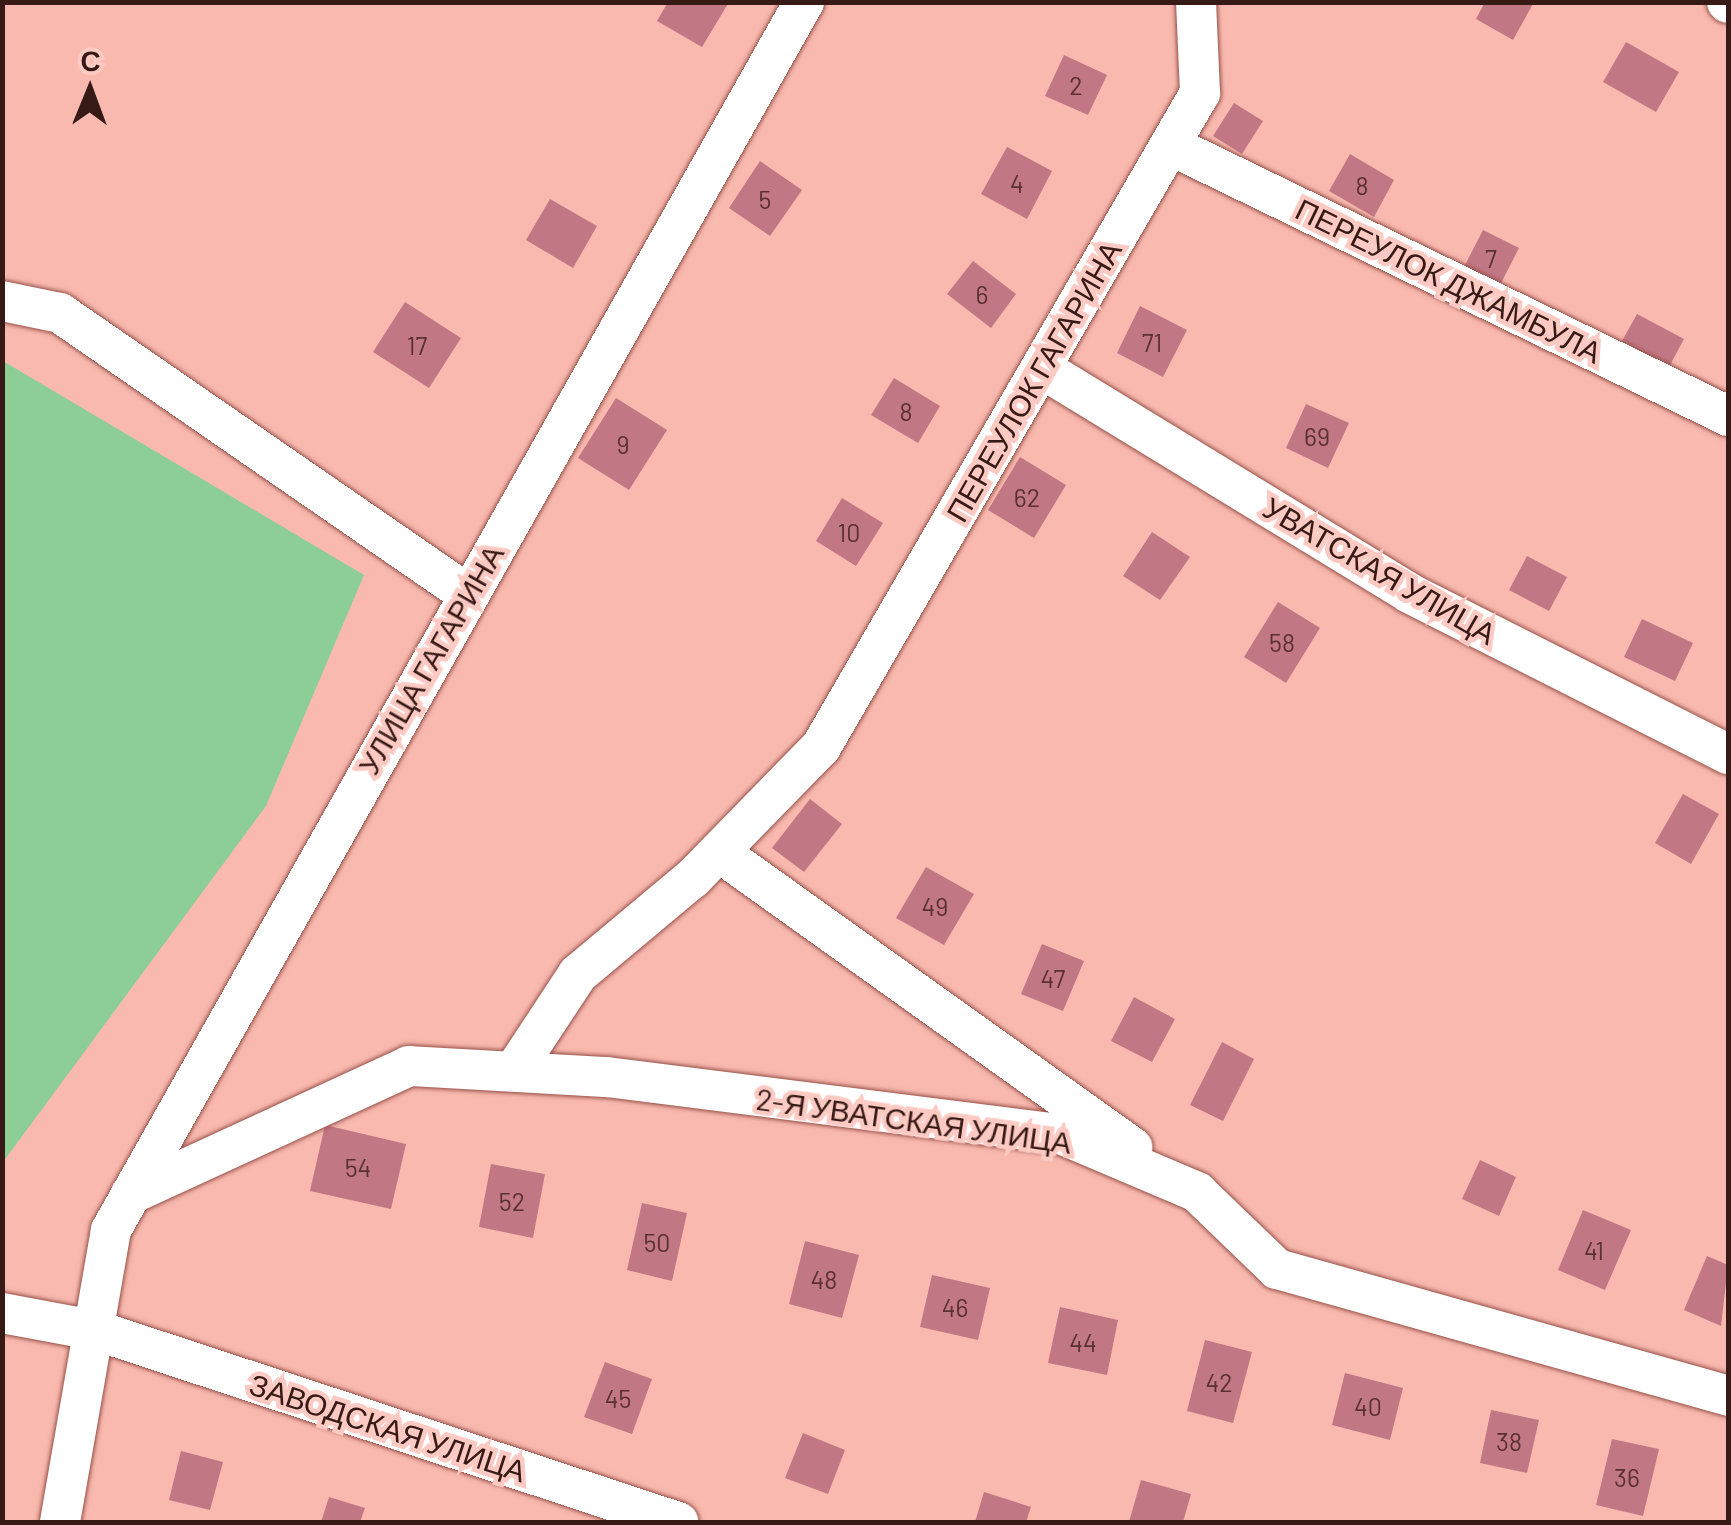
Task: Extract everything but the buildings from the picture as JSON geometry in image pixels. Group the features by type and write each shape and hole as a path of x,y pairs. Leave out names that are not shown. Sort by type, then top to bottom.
{"street":[{"name":"УЛИЦА ГАГАРИНА","path":"60,1522 98,1331 111,1230 804,2"},
{"name":"ПЕРЕУЛОК ГАГАРИНА","path":"514,1071 578,974 719,852 822,746 1200,93 1196,2"},
{"name":"ПЕРЕУЛОК ДЖАМБУЛА","path":"1170,145 1728,416"},
{"path":"2,301 60,313 468,594"},
{"name":"УВАТСКАЯ УЛИЦА","path":"1040,368 1409,593 1728,754"},
{"path":"719,852 1197,1192"},
{"name":"2-Я УВАТСКАЯ УЛИЦА","path":"131,1194 410,1066 514,1071 1064,1135 1197,1192 1277,1270 1728,1396"},
{"name":"ЗАВОДСКАЯ УЛИЦА","path":"2,1313 98,1331 678,1522"}],"green space":[{"path":"3,361 364,575 266,806 3,1162"}]}
